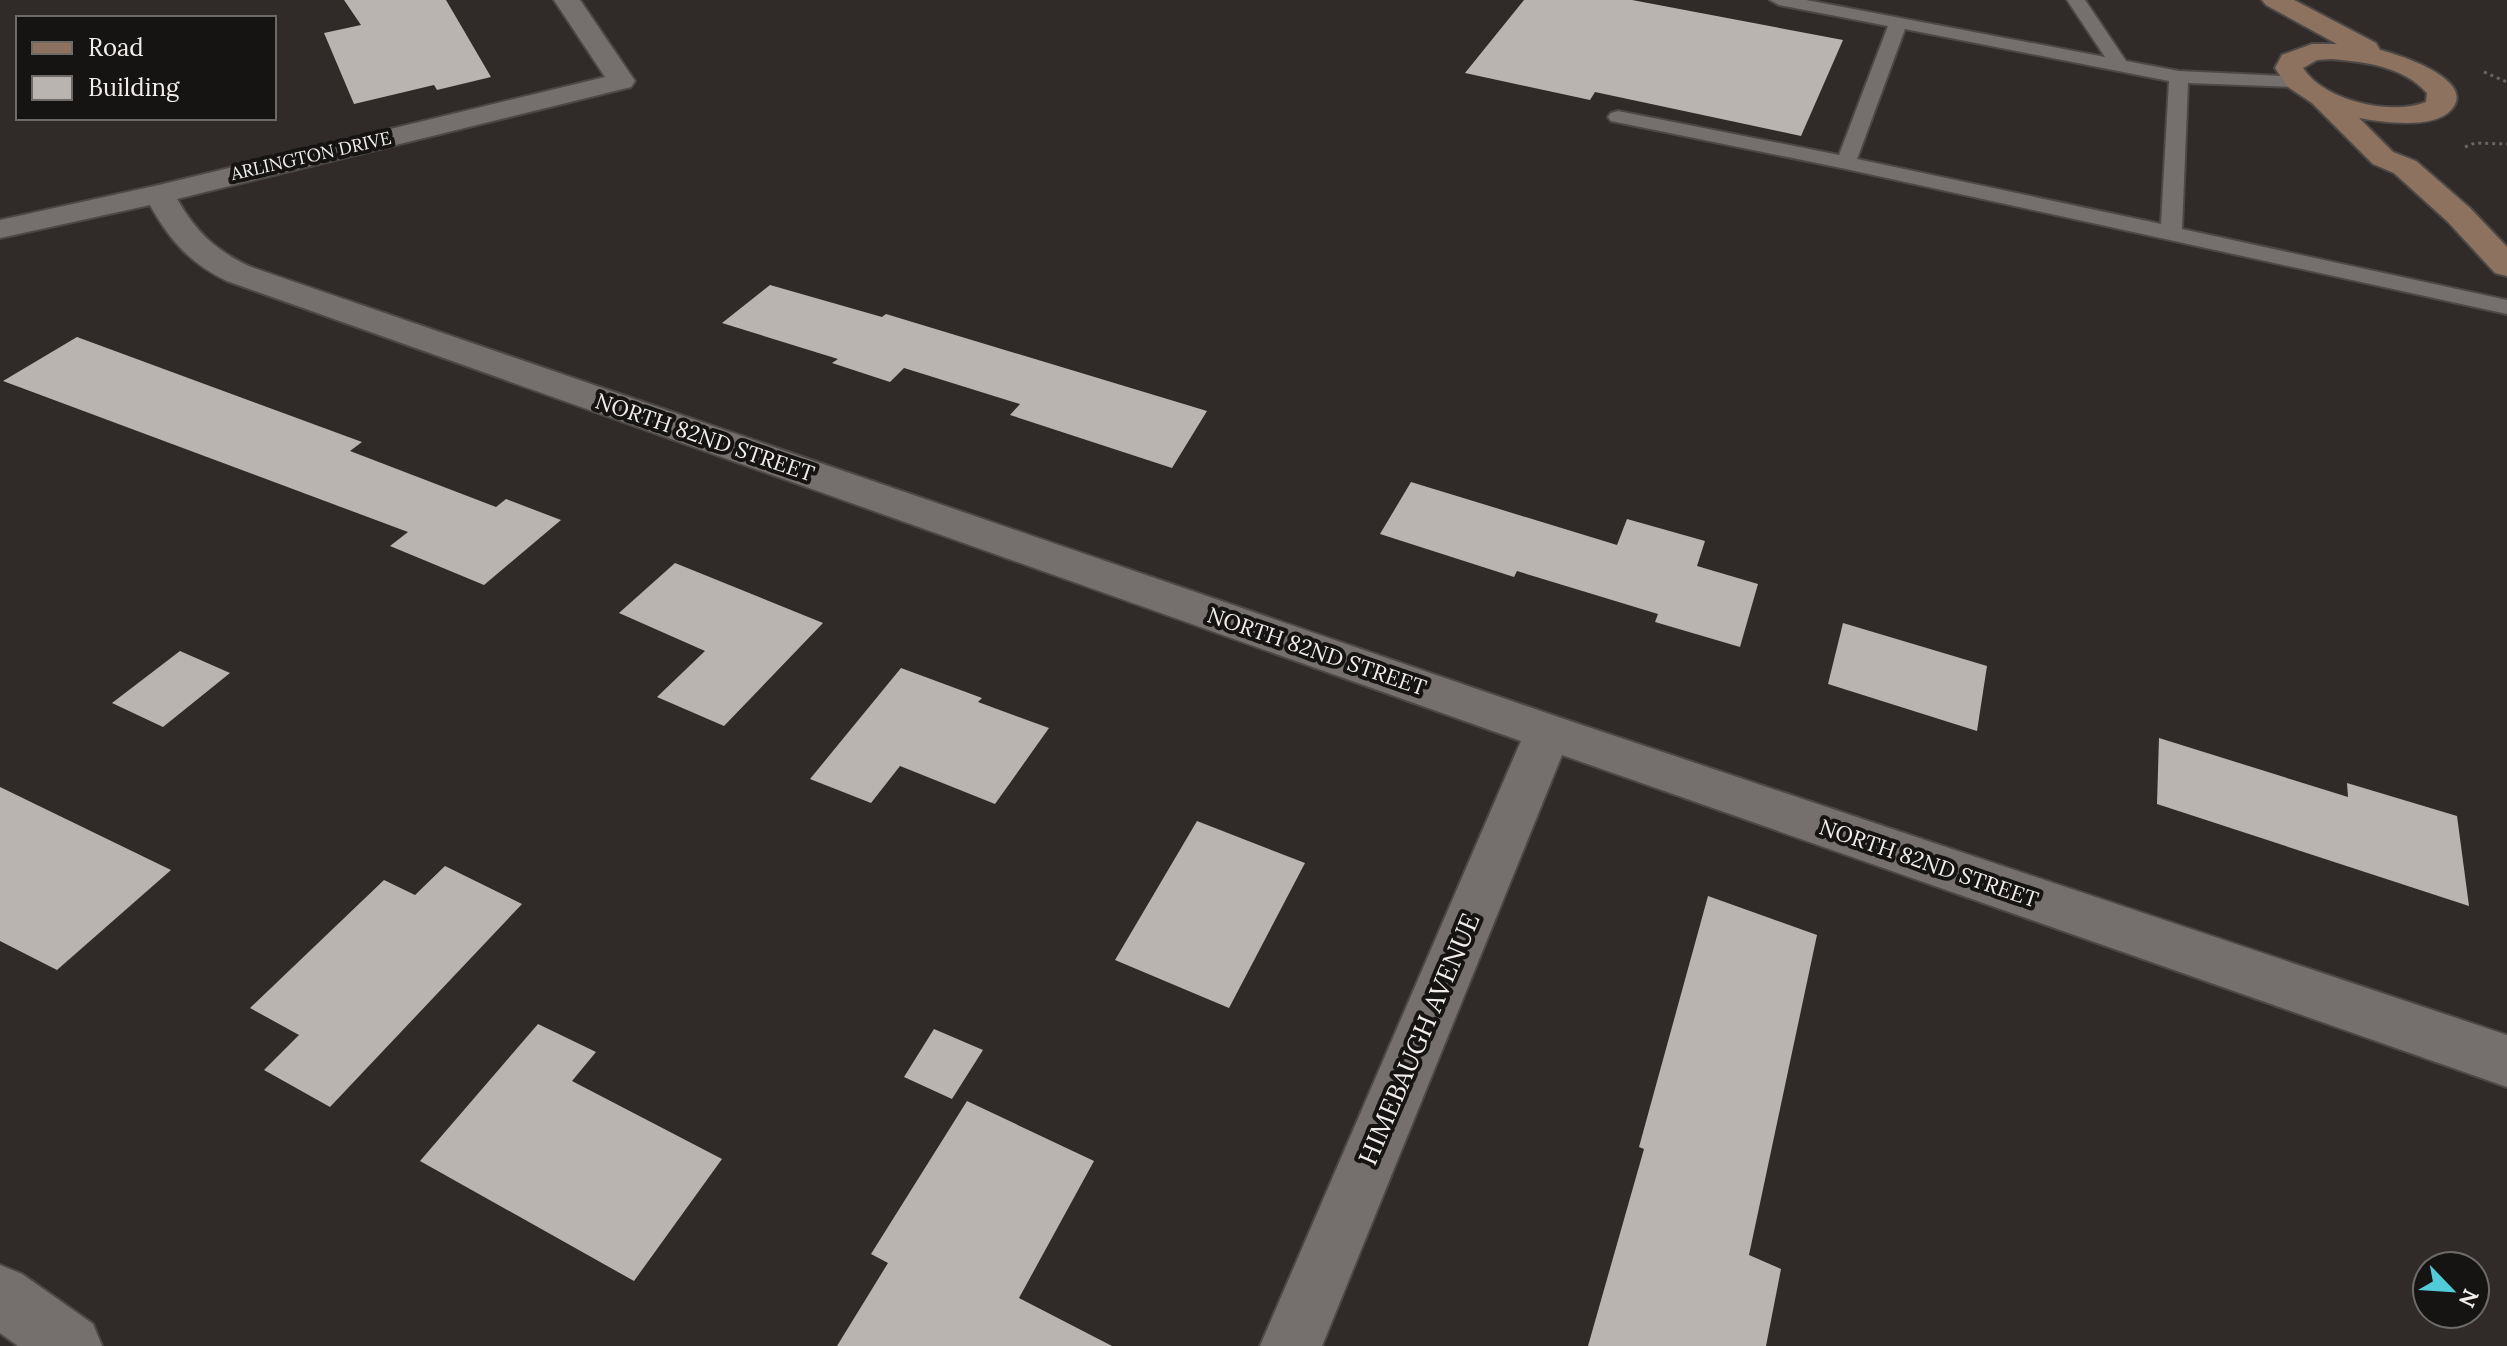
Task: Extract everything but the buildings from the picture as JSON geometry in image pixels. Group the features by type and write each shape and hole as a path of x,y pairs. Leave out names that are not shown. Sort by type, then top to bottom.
{"main road":[{"path":"2262,3 2423,75 2441,92 2440,106 2433,111 2405,115 2368,111 2321,97"},
{"path":"2262,3 2297,69 2321,97 2383,158 2405,167 2459,215 2507,266"},
{"path":"2297,69 2331,51 2391,61"},
{"path":"2405,115 2404,144 2409,159 2405,167"}],"street":[{"name":"ARLINGTON DRIVE","path":"0,229 159,194 621,81 567,0"},
{"name":"NORTH 82ND STREET","path":"159,194 185,240 218,265 239,274 1548,732 2507,1061"},
{"name":"HIMEBAUGH AVENUE","path":"1291,1346 1548,732"},
{"path":"0,1296 71,1346"}],"lane":[{"path":"1779,0 2179,77 2297,69"},
{"path":"2076,0 2120,65"},
{"path":"1846,163 1899,21"},
{"path":"2171,233 2179,77"},
{"path":"1618,117 1846,163 2507,307"}],"path":[{"path":"2461,151 2475,143 2507,144"}]}
